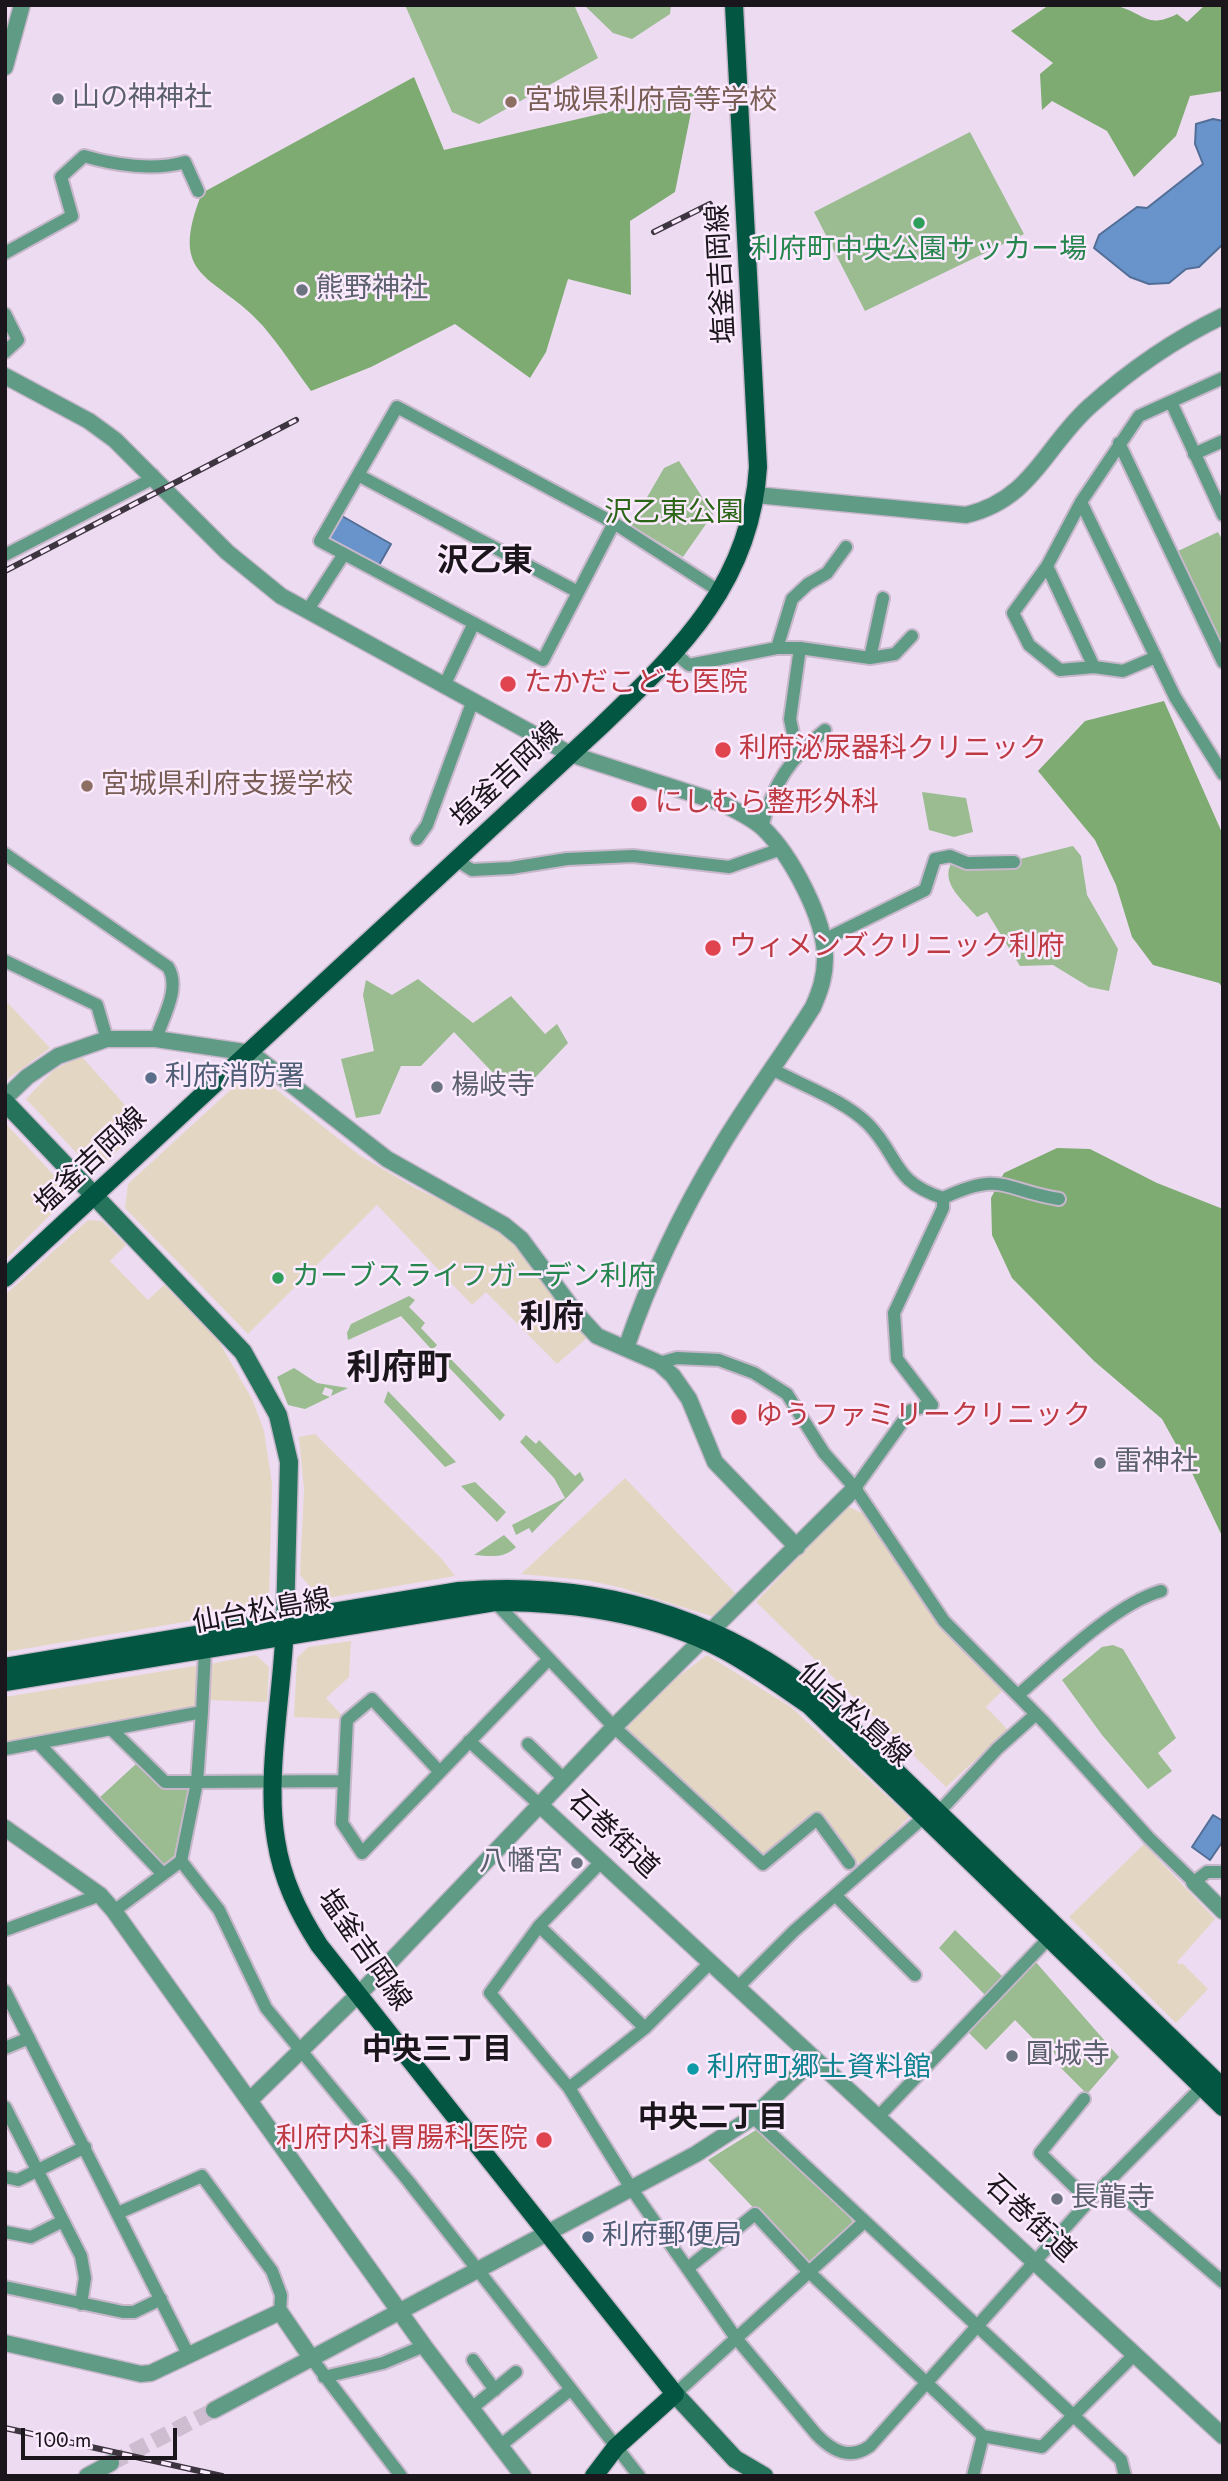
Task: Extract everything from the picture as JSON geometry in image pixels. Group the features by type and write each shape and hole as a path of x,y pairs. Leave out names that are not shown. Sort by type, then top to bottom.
{"main road":[{"name":"塩釜吉岡線","path":"5,1278 251,1053 676,654 719,591 747,534 756,495 757,434 734,5"},
{"path":"5,1100 234,1340 268,1393 285,1437 289,1462 285,1628"},
{"name":"仙台松島線","path":"5,1682 205,1649 285,1628 459,1591 534,1588 611,1597 660,1611 707,1636 809,1705 1215,2080 1223,2108"},
{"name":"仙台松島線","path":"5,1667 495,1602 535,1602 608,1611 707,1636"},
{"name":"塩釜吉岡線","path":"285,1628 275,1780 276,1839 287,1884 301,1916 319,1945 674,2394"},
{"name":"仙台松島線","path":"931,1815 1049,1938 1215,2080"},
{"path":"594,2476 616,2447 674,2394 735,2459 764,2476"}],"street":[{"path":"5,67 22,5"},
{"path":"5,253 72,216 61,177 84,156 109,163 169,166 185,162 198,191"},
{"path":"5,314 18,340 5,352"},
{"path":"756,495 966,515 989,509 1018,490 1086,409 1129,372 1179,338 1223,316"},
{"path":"5,376 89,421 116,440 227,552 281,596 472,703 570,754 721,803 762,828 781,849 806,894 824,940 823,984 813,1007 774,1070 720,1148 681,1219 648,1286 626,1348"},
{"path":"1156,657 1123,671 1094,667 1060,670 1029,645 1013,613 1047,566 1081,502 1139,416 1223,378"},
{"path":"1171,401 1223,515"},
{"path":"614,523 543,660 320,541 397,407 614,523 719,591"},
{"path":"1194,454 1223,441"},
{"path":"1119,443 1223,662"},
{"path":"5,555 146,482 153,475"},
{"path":"358,475 578,592"},
{"path":"1081,502 1175,697 1218,753 1223,774"},
{"path":"777,648 792,599 808,584 827,573 846,547"},
{"path":"307,611 344,554"},
{"path":"1047,566 1094,667"},
{"path":"870,658 883,598"},
{"path":"443,686 474,623"},
{"path":"676,654 689,665 777,648 800,648 870,658 895,654 912,636"},
{"path":"797,752 790,719 800,648"},
{"path":"417,839 427,825 472,703"},
{"path":"762,828 769,798 797,752 825,730"},
{"path":"456,860 472,870 511,868 567,859 634,856 729,867 781,849"},
{"path":"5,854 168,968 174,977 174,986 156,1038"},
{"path":"824,940 925,890 935,859 950,856 967,863 1014,862"},
{"path":"5,961 97,1005 107,1039"},
{"path":"5,1100 27,1077 58,1056 107,1039 156,1038 251,1053 387,1159 504,1225 522,1239 597,1336 659,1363 673,1376 689,1399 715,1462 797,1547"},
{"path":"774,1070 854,1113 869,1124 909,1182 920,1191 943,1198 968,1185 989,1182 1059,1199"},
{"path":"468,1741 541,1806 614,1727 855,1488 911,1410 932,1405 897,1359 894,1313 943,1208 943,1198"},
{"path":"659,1363 677,1358 719,1360 770,1382 787,1394 824,1453 855,1488 944,1621 1036,1714 1149,1838 1223,1911"},
{"path":"1018,1695 1106,1623 1144,1596 1161,1591"},
{"path":"495,1602 614,1727 764,1864 817,1819 849,1863"},
{"path":"114,1911 181,1861 197,1782 205,1649"},
{"path":"439,1771 372,1699 347,1720 342,1824 362,1853 548,1660"},
{"path":"5,1749 202,1712"},
{"path":"738,1987 835,1895 931,1815 1036,1714"},
{"path":"111,1729 165,1783 344,1781"},
{"path":"38,1743 163,1874"},
{"path":"528,1744 565,1780"},
{"name":"石巻街道","path":"250,2100 301,2052 541,1806 1223,2436"},
{"path":"5,1828 100,1895 114,1911 424,2346 523,2476"},
{"path":"181,1861 219,1910 265,2008 409,2182 639,2476"},
{"path":"601,1862 539,1926 490,1993 569,2088 631,2188 736,2338 816,2434 827,2446 840,2453 862,2452 870,2446 1089,2201 1215,2080"},
{"path":"1194,1882 1207,1872 1223,1872"},
{"path":"5,1930 100,1895"},
{"path":"835,1895 915,1976"},
{"path":"539,1926 645,2028"},
{"path":"878,2117 1049,1938"},
{"path":"569,2088 645,2028 711,1962"},
{"path":"5,1991 189,2356"},
{"path":"5,2048 29,2038"},
{"path":"214,2410 696,2154 753,2117 814,2059"},
{"path":"1084,2099 1040,2153 1089,2201"},
{"path":"5,2107 85,2269 81,2304"},
{"path":"753,2117 1121,2460 1125,2476"},
{"path":"5,2177 18,2180 85,2147"},
{"path":"118,2213 202,2176 272,2270 281,2295 279,2312 401,2476"},
{"path":"1107,2182 1223,2282"},
{"path":"688,2268 755,2214 808,2271 983,2436 1042,2447 1135,2354"},
{"path":"5,2232 31,2237 63,2221"},
{"path":"674,2394 864,2222"},
{"path":"5,2287 81,2304 134,2312 161,2299"},
{"path":"5,2343 141,2374 162,2370 279,2312"},
{"path":"324,2376 383,2363 424,2346"},
{"path":"473,2360 495,2390"},
{"path":"472,2408 516,2372"},
{"path":"501,2445 570,2390"},
{"path":"973,2476 983,2436"},
{"path":"87,2476 111,2463"}],"shaded area":[{"path":"5,1000 50,1048 5,1081"},
{"path":"81,1056 144,1126 104,1163 86,1163 26,1099 54,1070"},
{"path":"238,1083 268,1083 359,1155 419,1190 481,1218 507,1234 588,1337 557,1364 486,1292 472,1305 377,1205 248,1334 125,1208 128,1184"},
{"path":"5,1123 63,1185 66,1199 5,1260"},
{"path":"88,1220 102,1221 126,1245 110,1261 148,1300 164,1285 218,1340 252,1399 264,1431 272,1484 269,1598 256,1610 5,1652 5,1295"},
{"path":"315,1434 442,1559 455,1576 321,1599 300,1575 304,1489 299,1437"},
{"path":"625,1478 737,1595 714,1617 622,1588 586,1580 521,1574"},
{"path":"847,1506 868,1516 934,1620 1004,1689 986,1707 1008,1730 946,1787 756,1602"},
{"path":"351,1641 349,1677 326,1698 345,1719 294,1717 297,1658 308,1647"},
{"path":"256,1655 269,1667 267,1702 207,1700 210,1664"},
{"path":"707,1655 791,1707 909,1817 864,1865 855,1862 817,1811 768,1855 760,1855 628,1734 626,1725 671,1682"},
{"path":"201,1665 199,1707 5,1743 5,1697"},
{"path":"1144,1844 1215,1919 1177,1962 1180,1965 1182,1963 1208,1989 1176,2023 1069,1917"}],"green space":[{"path":"1092,3 1125,9 1151,20 1177,14 1187,22 1205,5 1223,5 1223,91 1190,96 1176,136 1134,177 1107,131 1052,101 1042,110 1040,74 1053,63 1011,31 1049,5"},
{"path":"405,5 574,5 598,58 479,124 452,112"},
{"path":"584,5 671,5 670,14 632,39 613,33"},
{"path":"414,77 444,150 695,92 675,192 630,221 631,295 568,279 546,352 530,378 455,324 371,367 311,391 263,326 201,273 193,260 190,244 192,222 202,193"},
{"name":"利府町中央公園サッカー場","path":"970,132 1024,234 865,311 814,212"},
{"name":"沢乙東公園","path":"679,461 713,514 683,557 631,525 664,468"},
{"path":"1218,532 1223,541 1223,646 1176,552"},
{"path":"1164,701 1223,835 1223,988 1219,983 1153,965 1132,937 1116,885 1095,840 1038,771 1085,721"},
{"path":"922,792 966,798 973,832 954,837 929,830"},
{"path":"1073,846 1081,856 1087,895 1118,949 1109,991 1089,987 1053,965 1020,966 987,912 977,917 955,891 949,877 952,862 1018,865 1020,859"},
{"path":"418,979 473,1023 511,996 545,1034 557,1024 568,1043 531,1082 498,1078 454,1032 421,1066 401,1066 380,1114 356,1118 341,1059 374,1051 363,995 366,980 392,995"},
{"path":"1057,1148 1090,1149 1157,1183 1223,1209 1223,1538 1162,1419 1094,1361 1012,1278 992,1235 991,1198 1004,1173"},
{"path":"409,1296 415,1300 409,1307 425,1323 421,1328 437,1345 432,1350 401,1316 348,1340 347,1333 351,1324"},
{"path":"443,1351 505,1415 500,1421 438,1356"},
{"path":"294,1368 317,1383 348,1388 331,1396 333,1390 325,1387 322,1394 330,1397 305,1409 288,1405 277,1377"},
{"path":"388,1391 456,1462 445,1467 384,1402"},
{"path":"526,1435 536,1444 539,1440 575,1476 580,1472 584,1480 532,1533 529,1528 516,1535 512,1525 565,1498 554,1478 520,1442"},
{"path":"475,1482 506,1512 497,1522 461,1486"},
{"path":"504,1535 516,1547 511,1551 496,1556 474,1555"},
{"path":"1113,1645 1123,1649 1176,1738 1158,1753 1172,1771 1148,1789 1102,1735 1062,1680 1102,1647"},
{"path":"137,1763 163,1788 189,1788 174,1856 163,1865 98,1799"},
{"path":"955,1930 1004,1978 986,1996 939,1948"},
{"path":"1034,1960 1119,2057 1087,2094 1060,2067 1062,2063 1053,2052 1049,2055 1015,2020 986,2050 966,2030"},
{"path":"756,2130 850,2216 853,2223 811,2262 803,2260 708,2160"}],"water":[{"path":"1213,119 1223,121 1223,244 1199,267 1186,269 1169,283 1149,284 1130,277 1094,248 1099,235 1137,207 1147,208 1203,164 1195,144 1196,124"},
{"path":"342,516 391,544 378,567 356,553 353,555 330,544 329,538"},
{"path":"1213,1815 1223,1821 1223,1841 1210,1860 1192,1847"}],"tunnel":[{"path":"111,2463 214,2410"}],"railway":[{"path":"654,232 710,204"},
{"path":"5,571 296,420"},
{"path":"5,2428 222,2476"}],"place":[{"name":"山の神神社","path":"58,99"},
{"name":"宮城県利府高等学校","path":"511,102"},
{"name":"利府町中央公園サッカー場","path":"919,223"},
{"name":"熊野神社","path":"302,290"},
{"name":"たかだこども医院","path":"508,684"},
{"name":"利府泌尿器科クリニック","path":"723,750"},
{"name":"宮城県利府支援学校","path":"87,786"},
{"name":"にしむら整形外科","path":"639,804"},
{"name":"ウィメンズクリニック利府","path":"713,948"},
{"name":"利府消防署","path":"151,1078"},
{"name":"楊岐寺","path":"437,1087"},
{"name":"カーブスライフガーデン利府","path":"278,1278"},
{"name":"ゆうファミリークリニック","path":"739,1417"},
{"name":"雷神社","path":"1100,1463"},
{"name":"八幡宮","path":"577,1863"},
{"name":"圓城寺","path":"1012,2056"},
{"name":"利府町郷土資料館","path":"693,2069"},
{"name":"利府内科胃腸科医院","path":"544,2140"},
{"name":"長龍寺","path":"1057,2199"},
{"name":"利府郵便局","path":"588,2237"}],"district":[{"name":"沢乙東","path":"485,563"},
{"name":"利府","path":"552,1319"},
{"name":"利府町","path":"399,1371"},
{"name":"中央三丁目","path":"437,2052"},
{"name":"中央二丁目","path":"713,2120"}]}
